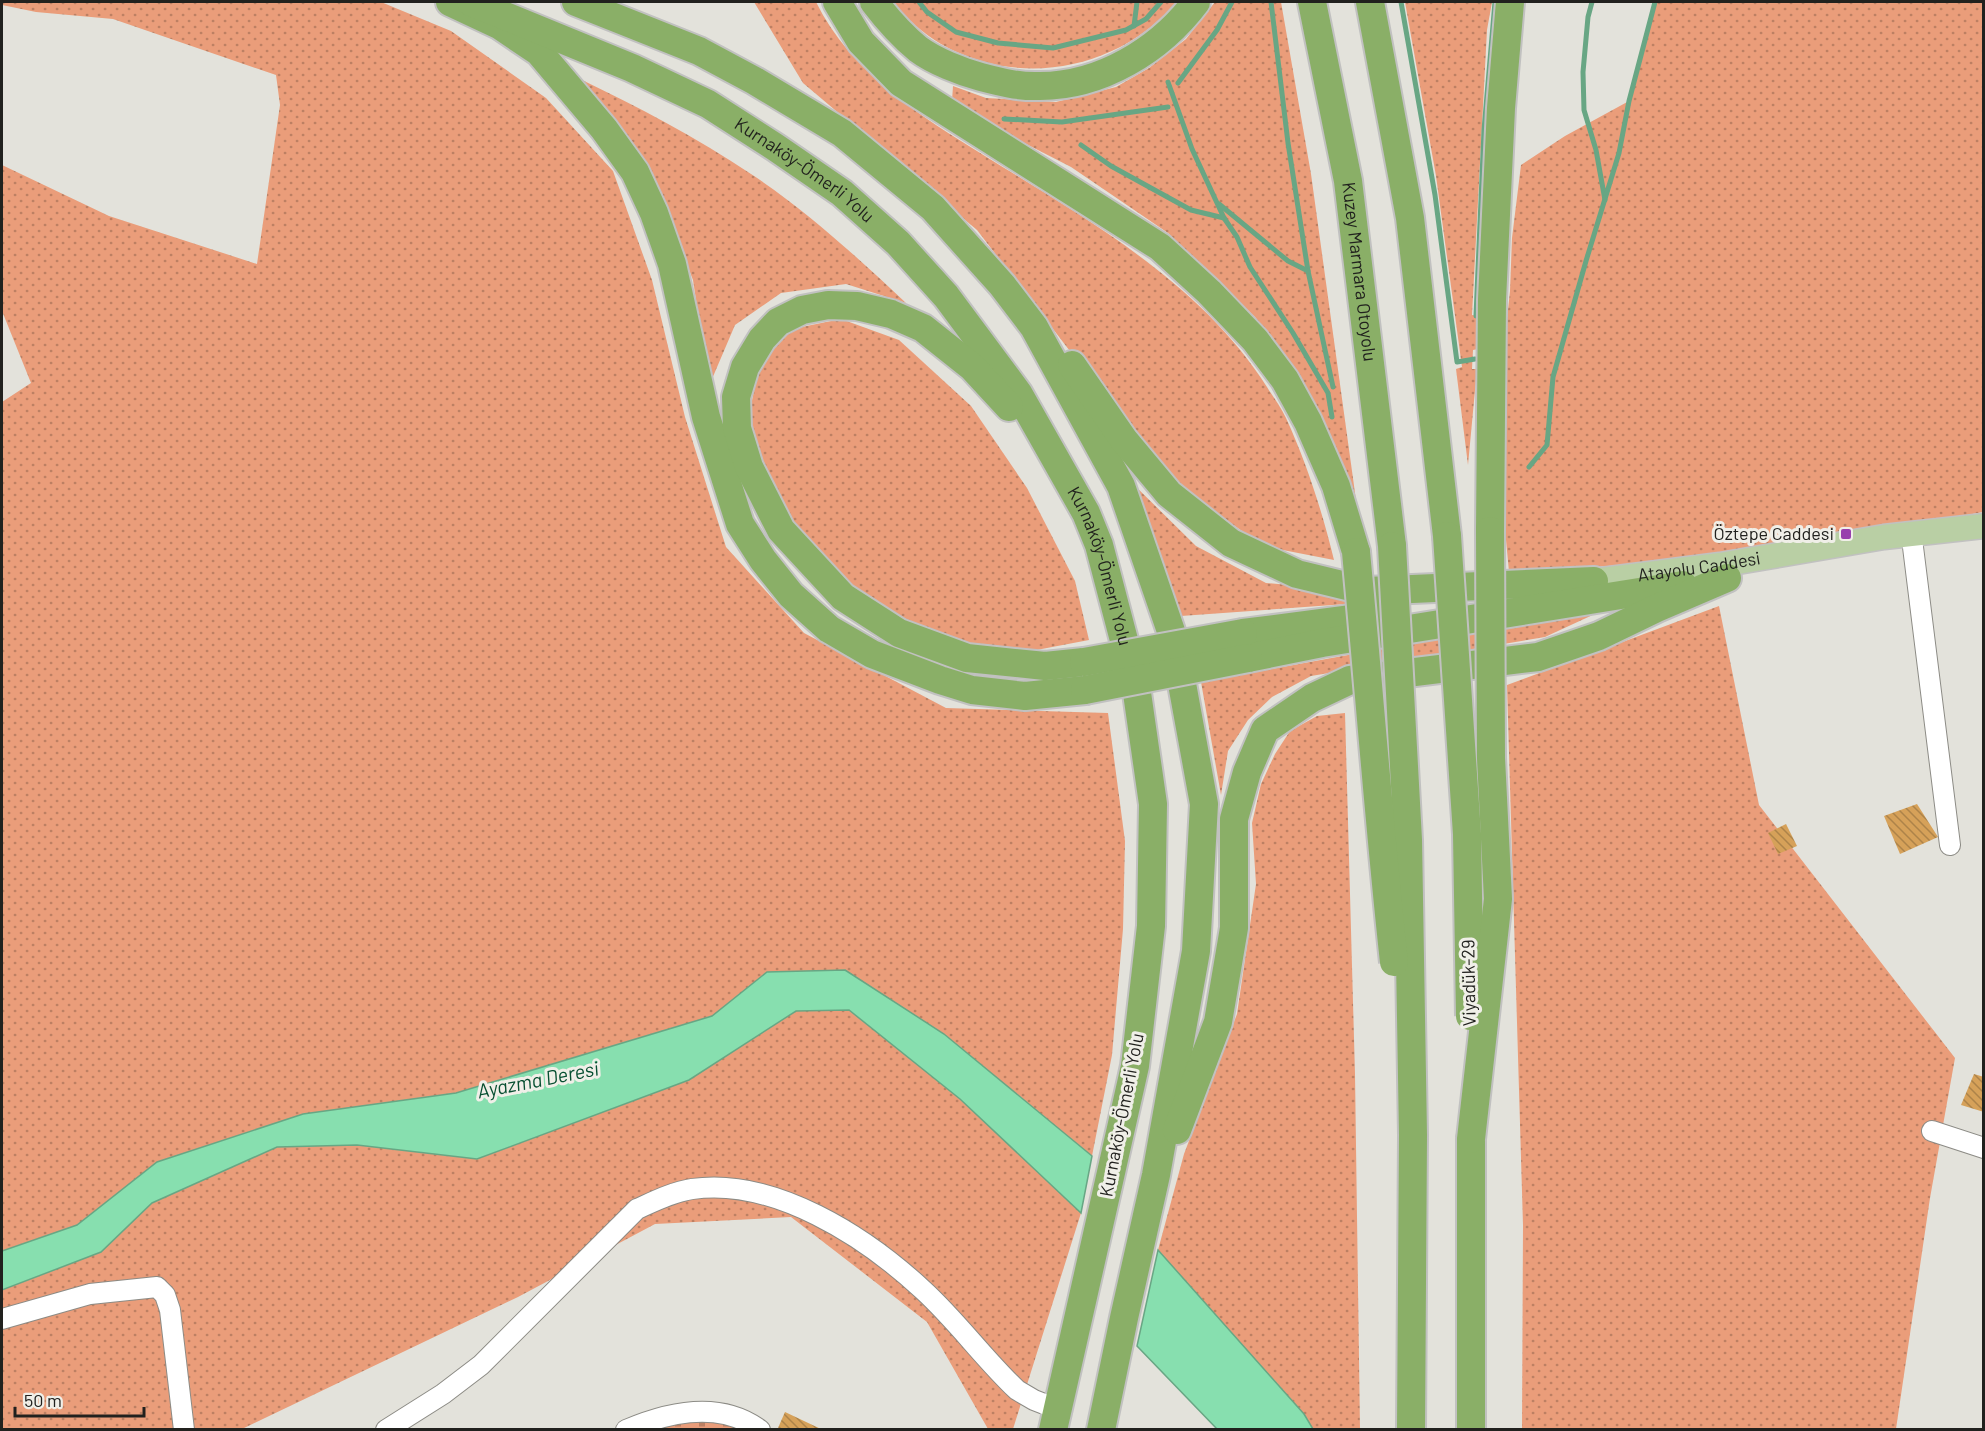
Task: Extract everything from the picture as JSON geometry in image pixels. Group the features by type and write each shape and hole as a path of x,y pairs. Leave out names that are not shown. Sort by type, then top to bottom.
{"highway":[{"path":"450,2 499,26 539,52 603,129 635,172 654,213 672,264 706,417 740,524 763,560 790,595 829,629 872,654 972,690 1025,696 1085,676 1551,593 1594,581"},
{"name":"Kurnaköy-Ömerli Yolu","path":"471,2 632,68 708,104 842,193 898,243 946,296 1018,393 1086,513 1099,545 1136,686 1153,804 1151,926 1135,1066 1055,1419"},
{"path":"576,2 699,51 843,133 933,208 1002,285 1034,327 1077,371 1124,440 1170,494 1231,543 1297,573 1367,591 1594,581"},
{"path":"837,2 861,42 901,83 1160,247 1209,292 1255,340 1285,380 1308,422 1336,486 1356,552 1379,825 1413,1135 1411,1430"},
{"path":"874,2 890,22 920,50 964,73 1007,84 1040,86 1070,83 1115,69 1163,39 1196,2"},
{"name":"Kuzey Marmara Otoyolu","path":"1312,2 1347,182 1392,546 1408,840 1413,1135"},
{"name":"Viyadük-29","path":"1370,2 1410,218 1447,536 1467,834 1471,1138 1471,1430"},
{"path":"1471,1138 1498,899 1491,758 1492,300 1501,108 1510,2"},
{"path":"1085,676 1045,666 967,658 898,633 843,597 781,530 749,467 737,428 736,397 745,367 762,339 778,322 802,310 828,305 857,306 891,314 923,328 972,367 1011,409 1086,513"},
{"path":"1034,327 1121,486 1174,640 1204,804 1196,951 1156,1175 1101,1430"},
{"path":"1245,646 1334,642 1727,578"},
{"path":"1156,1175 1183,1116 1218,1022 1234,928 1234,819 1247,772 1265,730 1312,698 1350,680 1538,657 1599,636 1727,578"}],"main road":[{"name":"Atayolu Caddesi","path":"1594,581 1720,565 1884,537 1983,526"},
{"name":"Atayolu Caddesi","path":"1727,578 1913,547 1983,541"}],"street":[{"path":"1913,547 1950,846"},
{"path":"1932,1131 1983,1148"},
{"path":"386,1430 443,1394 481,1365 636,1209 663,1197 692,1189 728,1187 769,1195 813,1214 856,1238 924,1291 1017,1390 1034,1400 1055,1419"},
{"path":"2,1319 90,1294 157,1287 165,1295 170,1310 184,1430"},
{"path":"626,1430 649,1420 696,1411 717,1412 738,1417 760,1430"}],"green space":[{"path":"2,2 381,2 451,31 546,98 613,171 652,280 685,417 726,547 804,633 946,708 1108,713 1125,841 1123,929 1112,1055 1092,1156 944,1034 767,972 712,1016 456,1093 303,1114 157,1162 77,1225 2,1251 2,402 31,383 2,311 2,165 109,216 257,264 280,105 276,75 113,19 36,12 2,5"},
{"path":"754,2 816,2 848,50 889,90 960,141 1063,204 1140,256 1209,316 1240,350 1284,414 1313,488 1334,560 1263,546 1197,499 1145,449 977,230 803,83"},
{"path":"894,2 1177,2 1153,25 1126,44 1097,57 1066,65 1035,68 1003,66 971,58 941,44 915,25"},
{"path":"1215,2 1281,2 1311,174 1356,500 1332,442 1283,354 1255,317 1168,233 1071,167 974,117 952,101 953,86 986,98 1056,102 1116,87 1149,68 1186,39"},
{"path":"1405,2 1492,2 1487,30 1472,315 1478,316 1478,349 1473,350 1472,369 1477,369 1468,465 1456,369 1462,367 1436,176"},
{"path":"1655,2 1983,2 1983,512 1747,551 1628,564 1509,572 1501,486 1503,357 1510,291 1512,238 1521,165 1565,136 1629,101"},
{"path":"578,78 709,147 772,188 812,219 906,303 846,284 781,293 735,325 709,386 693,280 654,179"},
{"path":"841,319 899,340 971,406 1027,488 1075,581 1089,640 1026,652 951,651 887,625 810,556 769,491 749,416 759,365 787,330"},
{"path":"1127,478 1196,546 1266,583 1430,598 1181,616"},
{"path":"1719,606 1759,805 1955,1058 1930,1198 1896,1429 1522,1429 1523,1225 1507,685"},
{"path":"1610,607 1545,637 1311,676 1272,697 1248,720 1228,751 1221,795 1201,682"},
{"path":"1345,713 1355,1074 1360,1429 1313,1429 1304,1414 1158,1250 1184,1154 1237,1014 1256,884 1252,823 1261,784 1275,754 1290,731 1317,716"},
{"path":"849,1010 960,1099 1081,1213 1013,1429 988,1429 927,1322 791,1217 655,1224 518,1297 242,1429 2,1430 2,1290 101,1252 152,1203 277,1147 357,1145 477,1159 689,1080 796,1011"},
{"path":"699,1419 737,1422 748,1430 644,1430"}],"water":[{"name":"Ayazma Deresi","path":"845,970 944,1034 1092,1156 1081,1213 960,1099 849,1010 796,1011 689,1080 477,1159 357,1145 277,1147 152,1203 101,1252 2,1290 2,1251 77,1225 157,1162 303,1114 456,1093 712,1016 767,972"},
{"path":"1158,1250 1304,1414 1313,1429 1217,1429 1137,1346"}],"building":[{"path":"1917,804 1938,837 1900,854 1884,816"},
{"path":"1786,824 1797,846 1778,854 1768,833"},
{"path":"1974,1074 1984,1077 1984,1112 1961,1105"},
{"path":"785,1412 823,1430 781,1430 778,1428"}],"waterway":[{"path":"919,2 927,12 956,32 998,43 1053,48 1126,30 1146,19 1161,2"},
{"path":"1134,26 1137,2"},
{"path":"1178,83 1217,30 1232,2"},
{"path":"1271,2 1288,143 1308,271 1333,387"},
{"path":"1401,2 1435,195 1457,362 1475,359"},
{"path":"1476,316 1484,130 1495,2"},
{"path":"1592,2 1588,17 1583,72 1584,110 1596,150 1605,200"},
{"path":"1529,467 1547,445 1553,377 1619,153 1629,101 1655,2"},
{"path":"1168,82 1192,149 1224,218 1237,237 1250,267 1293,333 1328,393 1332,417"},
{"path":"1004,119 1062,122 1168,107"},
{"path":"1081,145 1111,166 1191,210 1224,218"},
{"path":"1219,204 1288,261 1308,271"}],"place":[{"name":"Öztepe Caddesi","path":"1846,534"}]}
